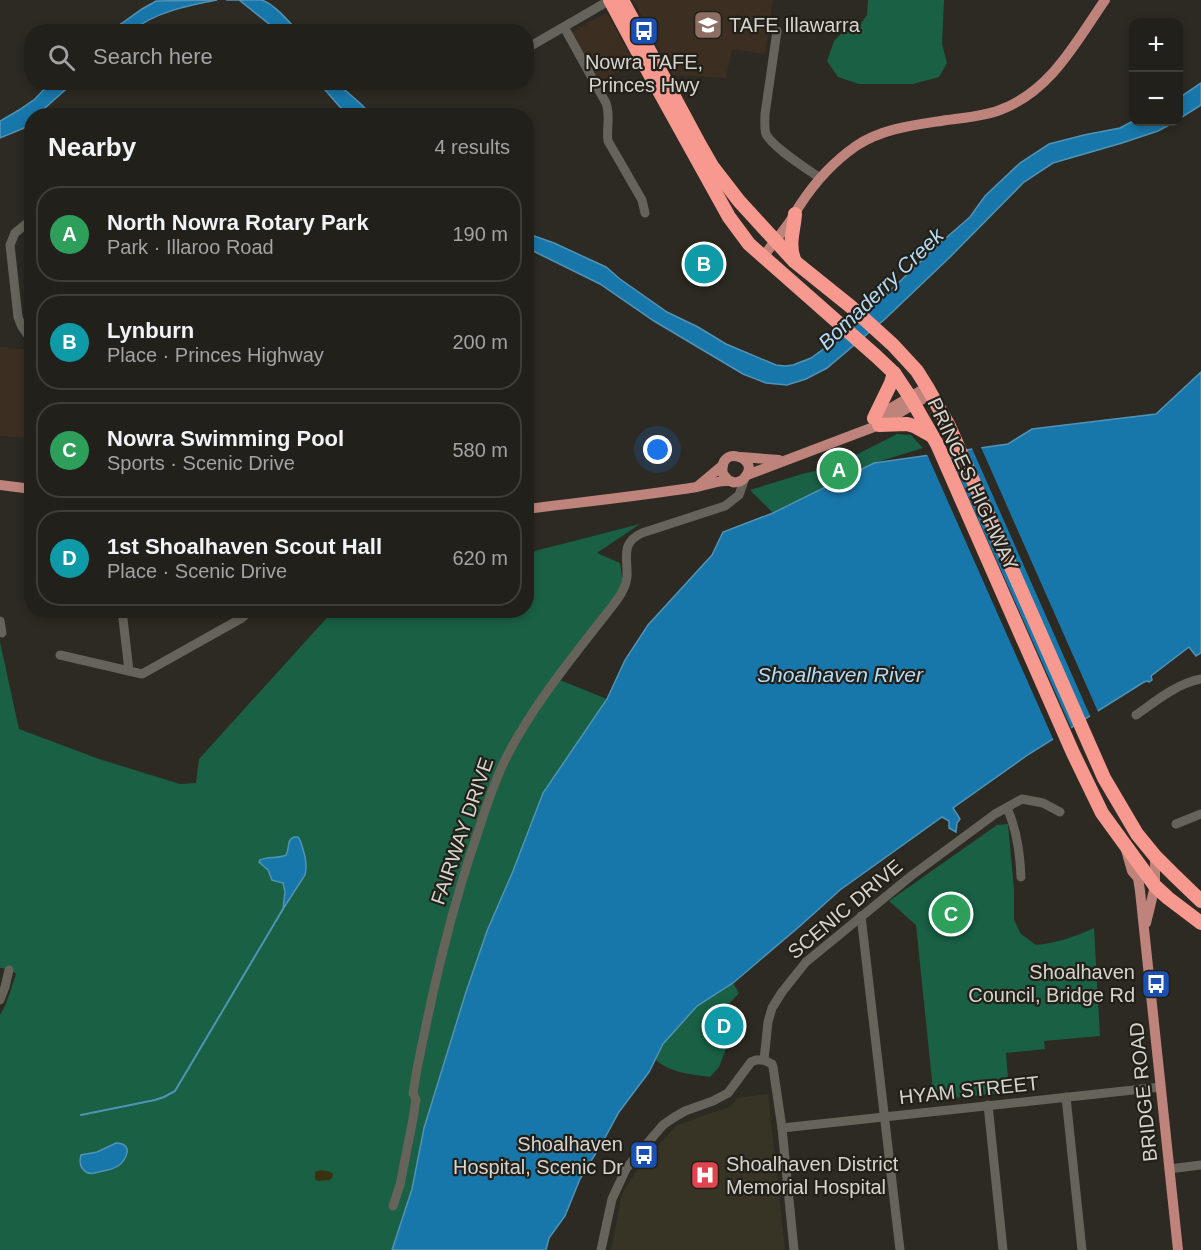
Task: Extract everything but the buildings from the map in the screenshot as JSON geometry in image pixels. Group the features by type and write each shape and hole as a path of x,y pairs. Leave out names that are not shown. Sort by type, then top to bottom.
{"highway":[{"name":"PRINCES HIGHWAY","path":"610,0 722,206 749,244 894,373 912,401 935,440 1073,753 1102,813 1155,886 1201,923"},
{"name":"PRINCES HIGHWAY","path":"622,0 712,166 739,201 794,261 880,332 911,365 929,390 950,426 1104,778 1137,834 1155,856 1201,901"},
{"path":"794,261 790,251 797,210"},
{"path":"894,373 876,422 914,426 935,440"}],"main road":[{"path":"760,254 797,210 819,178 856,146 885,132 918,124 983,115 1025,98 1047,80 1063,62 1105,0"},
{"path":"534,508 731,481 738,482 746,476 783,460 856,433 929,390"},
{"path":"698,486 728,458 737,456 783,460"},
{"path":"741,457 747,463 746,476"},
{"path":"723,465 723,474 731,481"},
{"path":"0,485 24,488"},
{"name":"BRIDGE ROAD","path":"1125,845 1132,871 1138,878 1178,1250"},
{"name":"BRIDGE ROAD","path":"1144,930 1155,886 1155,856"}],"street":[{"path":"534,44 610,0"},
{"path":"564,27 606,103 609,116 608,141 642,200 645,213"},
{"path":"777,31 765,114 766,134 774,144 819,178"},
{"path":"24,226 15,233 10,245 18,317 24,330"},
{"path":"731,481 732,495 735,498 739,495 746,476"},
{"name":"FAIRWAY DRIVE","path":"393,1206 400,1185 412,1124 416,1100 413,1093 419,1060 449,926 489,797 506,758 544,697 623,590 627,576 627,548 632,539 642,533 725,506 735,498"},
{"path":"123,618 129,671"},
{"path":"60,655 142,674 242,618"},
{"path":"0,621 2,633"},
{"path":"1136,715 1184,683 1201,679"},
{"name":"SCENIC DRIVE","path":"764,1060 768,1022 772,1008 806,962 911,876 995,814 1022,798 1042,803 1060,812"},
{"path":"1007,808 1014,825 1020,853 1021,877"},
{"path":"1176,824 1201,814"},
{"path":"861,916 900,1250"},
{"path":"0,1000 9,970"},
{"path":"601,1250 612,1199 633,1160 668,1121 685,1111 723,1097 734,1087 751,1062 756,1060 764,1060 773,1067 782,1128 794,1250"},
{"name":"HYAM STREET","path":"782,1128 1161,1087"},
{"path":"1066,1097 1082,1250"},
{"path":"988,1105 1003,1250"},
{"path":"1170,1169 1201,1166"}],"shaded area":[{"name":"TAFE Illawarra","path":"633,0 773,0 765,54 732,49 726,78 673,75"},
{"path":"604,14 608,15 634,63 597,83 570,33"},
{"path":"0,347 24,349 24,438 0,436"},
{"name":"Shoalhaven District Memorial Hospital","path":"768,1094 785,1250 611,1250 625,1188 642,1163 677,1125 731,1106 737,1098"}],"green space":[{"path":"868,0 944,0 942,44 947,63 939,77 913,84 859,84 838,77 827,61 834,41 842,33 857,29 867,15"},
{"path":"897,434 911,435 923,448 874,463 773,513 750,490 832,467"},
{"path":"640,524 597,553 620,563 623,583 615,599 555,678 607,699 543,793 487,931 424,1128 412,1189 392,1250 0,1250 0,1015 16,974 10,969 0,968 0,642 19,729 99,759 180,784 196,783 199,759 327,618 534,618 534,551"},
{"path":"1008,824 1014,890 1014,920 1021,934 1036,945 1065,939 1094,928 1100,1036 1044,1041 1045,1049 1006,1053 1009,1092 934,1100 916,925 889,901 997,825"},
{"path":"733,983 739,993 728,1005 731,1036 719,1067 710,1077 674,1070 655,1059 663,1044 697,1006"}],"sand":[{"path":"320,1170 331,1172 332,1178 318,1181 315,1179 315,1172"}],"water":[{"path":"217,0 183,7 142,24 121,24 156,1"},
{"path":"239,0 261,0 270,4 290,24 269,24"},
{"path":"1201,83 1201,105 1183,116 1183,95"},
{"path":"43,90 65,90 45,108 24,108 24,128 0,138 0,121 35,99"},
{"path":"325,90 345,90 365,108 341,108"},
{"path":"1129,123 1129,126 1167,126 1122,143 1053,163 1024,182 885,319 827,368 806,379 787,385 766,383 743,374 654,321 600,284 534,251 534,236 554,243 606,267 667,312 726,344 776,365 793,365 811,358 848,331 970,217 985,196 1020,163 1049,144 1120,128"},
{"name":"Shoalhaven River","path":"1201,372 1201,653 1196,656 1189,647 1151,676 1152,680 1144,682 1029,754 953,808 960,819 956,832 949,828 949,821 942,817 840,890 733,983 697,1006 663,1044 649,1072 619,1112 580,1179 565,1216 549,1238 546,1250 392,1250 412,1189 424,1128 466,992 487,931 543,793 607,699 625,660 648,625 712,555 723,532 773,513 874,463 1008,444 1032,429 1156,414"},
{"path":"294,837 300,840 306,871 283,909 285,892 283,883 272,880 268,870 259,862 263,859 286,855 290,840"},
{"path":"116,1143 122,1144 127,1149 124,1160 118,1166 92,1174 82,1168 81,1155 97,1152"}],"pier":[{"path":"980,445 1099,714 1091,718 971,446"},
{"path":"947,449 1072,730 1054,741 926,452"}],"waterway":[{"path":"81,1115 155,1100 175,1091 283,909"}],"place":[{"name":"TAFE Illawarra","path":"708,25"},
{"name":"Nowra TAFE, Princes Hwy","path":"644,31"},
{"name":"Lynburn","path":"704,264"},
{"name":"North Nowra Rotary Park","path":"839,470"},
{"name":"Nowra Swimming Pool","path":"951,914"},
{"name":"Shoalhaven Council, Bridge Rd","path":"1156,984"},
{"name":"1st Shoalhaven Scout Hall","path":"724,1026"},
{"name":"Shoalhaven Hospital, Scenic Dr","path":"644,1155"},
{"name":"Shoalhaven District Memorial Hospital","path":"705,1175"}],"water label":[{"name":"Bomaderry Creek","path":"881,289"}]}
